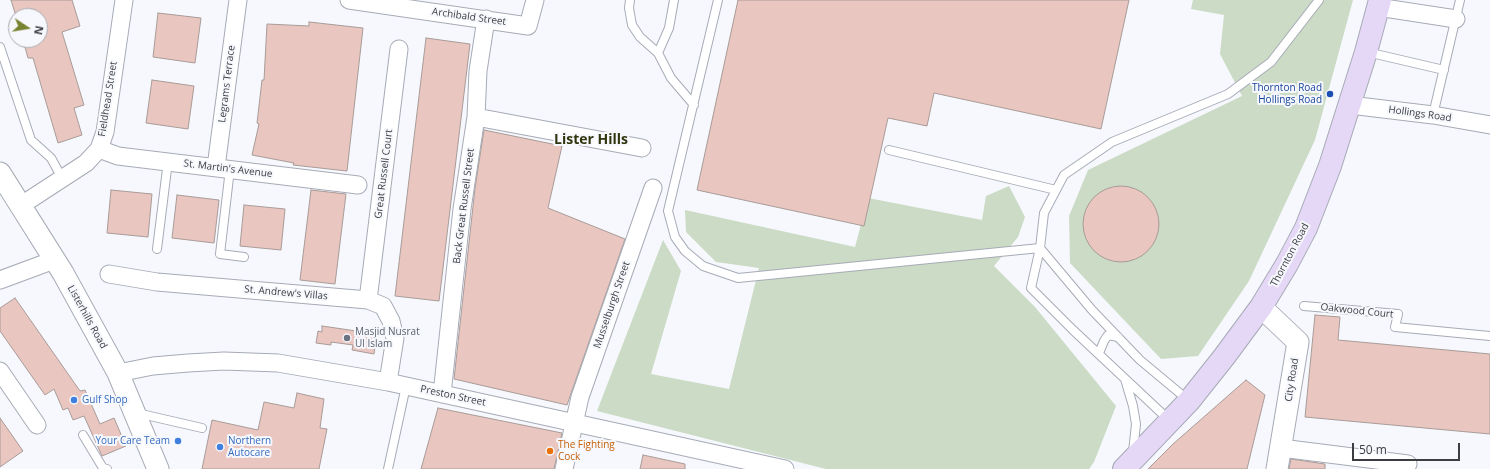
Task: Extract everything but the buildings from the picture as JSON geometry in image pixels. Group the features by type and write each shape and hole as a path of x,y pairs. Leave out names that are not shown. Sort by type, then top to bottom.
{"main road":[{"name":"Thornton Road","path":"1128,465 1189,401 1261,307 1306,228 1330,166 1350,105 1366,52 1378,4"}],"street":[{"name":"Fieldhead Street","path":"20,206 86,163 99,150 105,132 124,0"},
{"name":"Legrams Terrace","path":"223,168 238,0"},
{"name":"Archibald Street","path":"349,0 429,6 486,19 528,26 534,6"},
{"path":"1378,4 1456,19"},
{"name":"Back Great Russell Street","path":"442,394 462,209 476,117 478,71 486,19"},
{"name":"Great Russell Court","path":"368,300 371,187 399,49"},
{"name":"Hollings Road","path":"1350,105 1490,125"},
{"path":"476,117 642,148"},
{"name":"St. Martin's Avenue","path":"99,150 118,156 371,187"},
{"name":"Listerhills Road","path":"0,173 54,260 118,373 157,469"},
{"name":"Musselburgh Street","path":"564,469 580,397 653,188"},
{"path":"0,280 54,260"},
{"name":"St. Andrew's Villas","path":"108,274 157,282 368,300 383,306 391,321 395,338 388,382"},
{"name":"City Road","path":"1261,307 1298,342 1277,469"},
{"name":"Preston Street","path":"118,373 153,366 224,361 278,363 388,382 785,469"},
{"path":"0,371 37,425"},
{"path":"1281,448 1408,464"}],"lane":[{"path":"630,0 629,8 632,25 640,37 658,53 671,78 694,105"},
{"path":"658,53 668,28 674,0"},
{"path":"718,0 668,211 675,237 685,251 703,266 738,278 1040,248"},
{"path":"1170,420 1124,378 1031,288 1040,248 1044,213 1064,174 1112,142 1228,94 1271,62 1319,0"},
{"path":"1433,116 1460,0"},
{"path":"0,47 31,140 48,155 62,178"},
{"path":"1366,52 1444,70"},
{"path":"889,150 1056,190"},
{"path":"157,249 168,162"},
{"path":"223,168 220,254 244,257"},
{"path":"1040,248 1092,310 1140,360 1189,401"},
{"name":"Oakwood Court","path":"1304,306 1398,314 1395,327 1490,336"},
{"path":"1099,353 1108,335 1118,337"},
{"path":"1124,378 1133,406 1136,424 1128,465"},
{"path":"388,469 406,386"},
{"path":"134,413 202,428"},
{"path":"83,435 103,468 107,469"}],"green space":[{"path":"1193,0 1353,0 1315,140 1249,281 1198,356 1161,359 1070,263 1069,216 1088,170 1242,96 1220,54 1224,15 1191,9"},
{"path":"1009,186 1025,217 1018,237 994,266 1035,307 1116,406 1094,462 1089,469 826,469 597,411 663,240 681,271 651,374 729,389 759,268 716,262 686,232 685,210 855,247 868,198 982,220 986,196"}],"place":[{"name":"Thornton Road Hollings Road","path":"1330,94"},
{"name":"Masjid Nusrat Ul Islam","path":"347,338"},
{"name":"Gulf Shop","path":"74,400"},
{"name":"Your Care Team","path":"178,441"},
{"name":"Northern Autocare","path":"220,447"},
{"name":"The Fighting Cock","path":"550,451"}],"district":[{"name":"Lister Hills","path":"591,140"}]}
